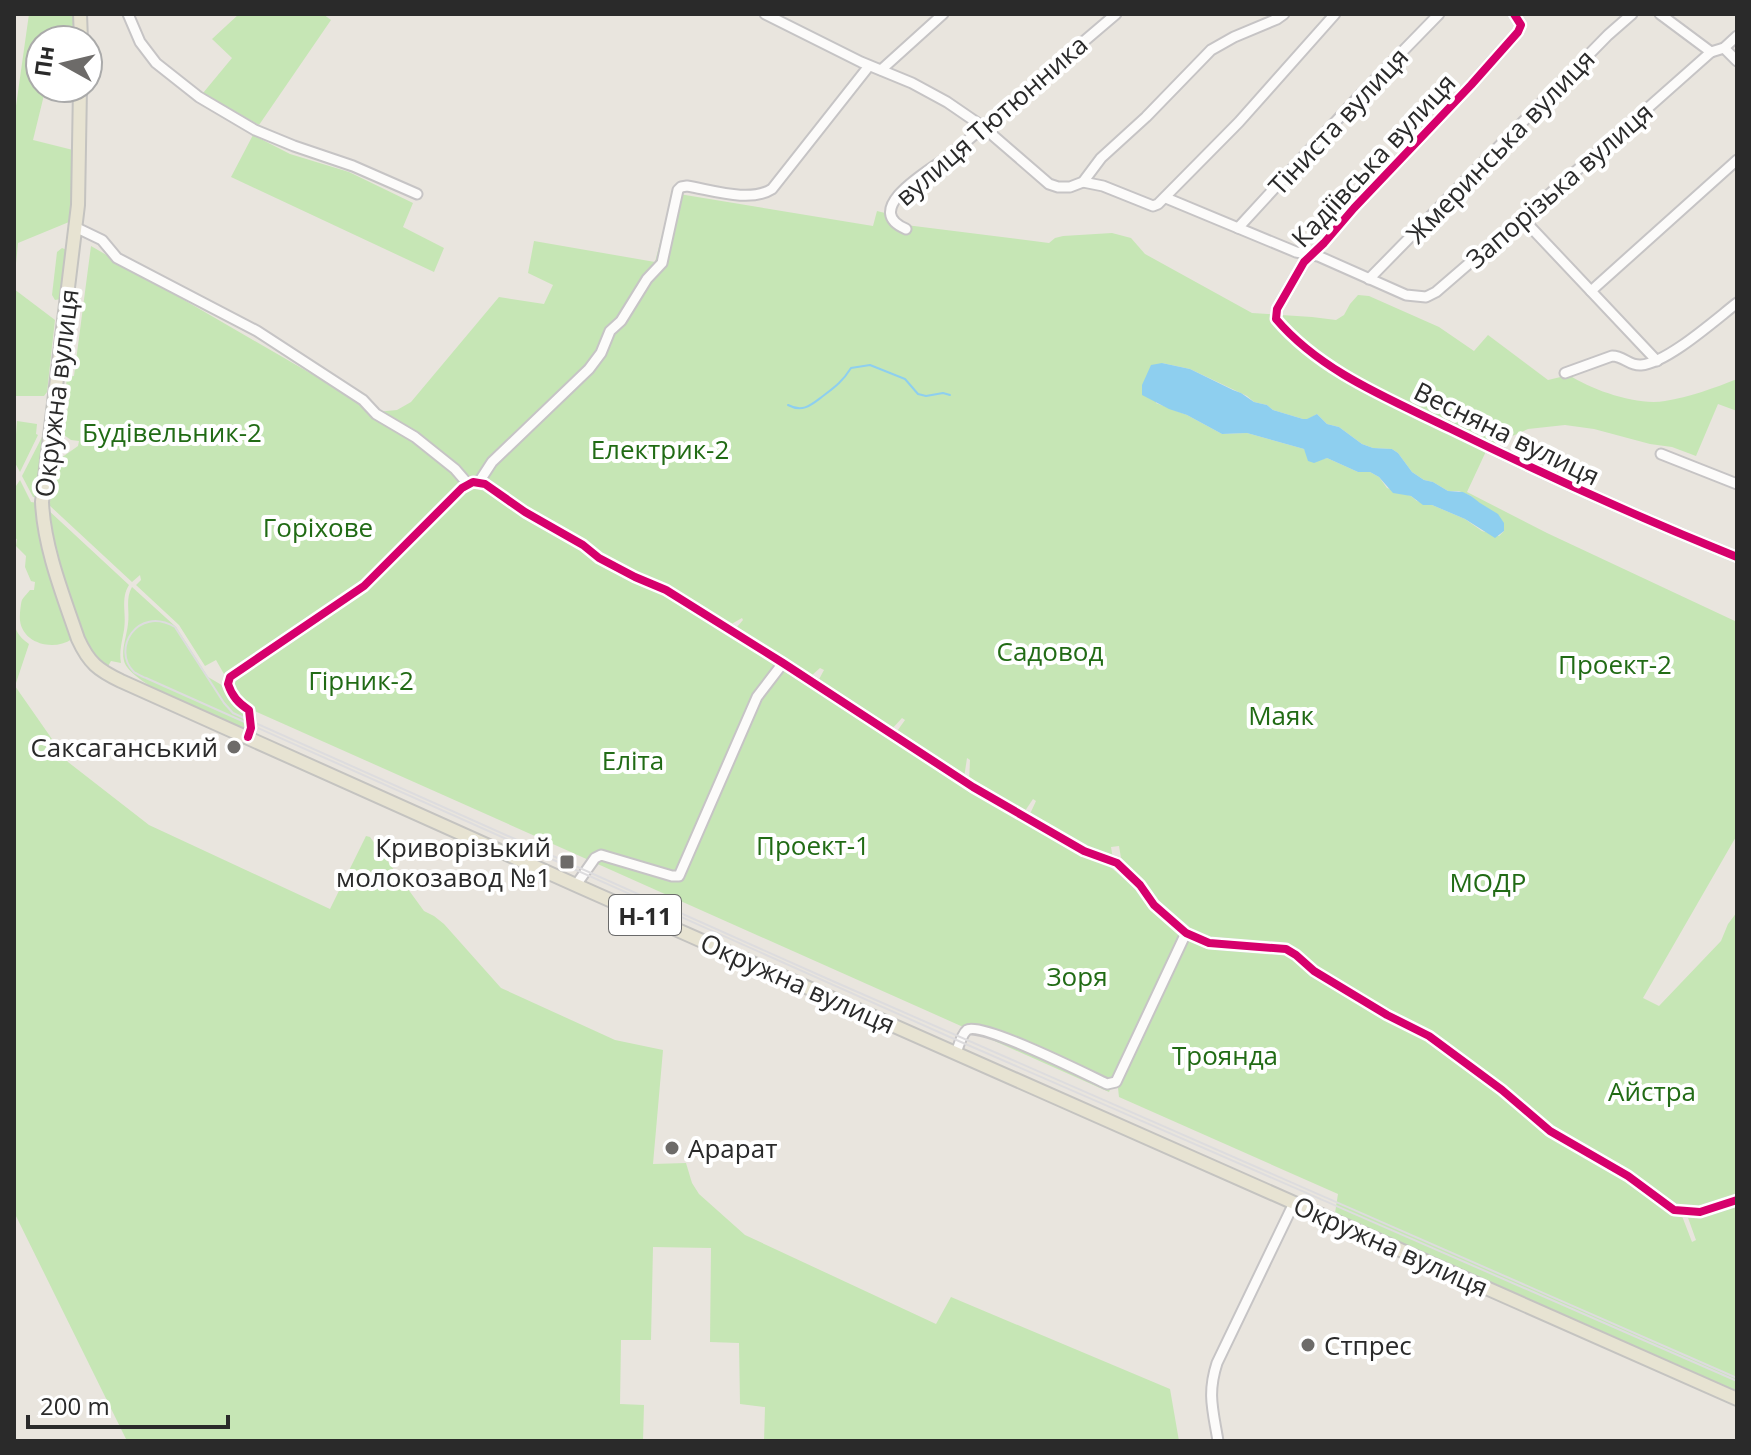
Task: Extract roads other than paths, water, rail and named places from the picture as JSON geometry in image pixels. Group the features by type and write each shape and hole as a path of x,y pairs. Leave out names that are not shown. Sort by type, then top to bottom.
{"main road":[{"name":"Окружна вулиця","path":"80,104 78,205 42,519 78,639 91,662 105,673 1737,1399"}],"street":[{"path":"128,14 140,42 156,63 199,97 255,130 353,166 417,194"},
{"path":"765,14 947,102 982,126 1049,184 1065,188 1083,182 1103,186 1153,206 1166,198 1239,122 1335,14"},
{"path":"881,70 943,14"},
{"name":"вулиця Тютюнника","path":"906,229 891,218 889,209 894,200 1116,14"},
{"path":"1083,182 1101,158 1211,50 1284,14"},
{"name":"Тіниста вулиця","path":"1238,228 1439,14"},
{"name":"Кадіївська вулиця","path":"1276,319 1277,309 1304,262 1514,38 1521,25 1514,14"},
{"name":"Жмеринська вулиця","path":"1369,279 1632,14"},
{"path":"1660,14 1711,52"},
{"name":"Запорізька вулиця","path":"1369,279 1406,295 1426,297 1436,292 1711,52 1724,48 1737,36"},
{"path":"1724,48 1737,61"},
{"path":"479,482 492,462 589,369 601,353 610,331 621,321 647,279 662,263 678,190 687,186 752,196 765,194 779,183 869,66"},
{"path":"1591,291 1737,160"},
{"path":"1166,198 1296,252 1318,256 1369,279"},
{"path":"1522,218 1657,361"},
{"path":"75,227 102,240 117,258 257,331 310,365 363,400 376,414 415,437 455,469 468,484"},
{"path":"1565,373 1612,356 1620,356 1633,365 1657,361 1737,303"},
{"name":"Весняна вулиця","path":"1276,319 1301,344 1357,383 1627,512 1737,557"},
{"path":"1661,454 1737,484"},
{"path":"248,737 251,728 249,710 238,703 232,694 228,684 230,677 364,586 468,484 479,482 583,545 599,558 666,590 973,787 1084,851 1117,863 1140,885 1154,905 1186,933 1209,943 1286,949 1314,971 1429,1036 1502,1090 1550,1131 1628,1176 1674,1210 1700,1212 1737,1200"},
{"path":"576,885 595,858 601,855 679,876 757,697 783,663"},
{"path":"956,1053 965,1032 976,1029 1007,1038 1107,1084 1114,1084 1186,933"},
{"path":"1218,1441 1212,1378 1294,1203"}],"water":[{"path":"1162,363 1190,369 1273,410 1303,419 1317,414 1327,424 1339,427 1362,444 1392,449 1412,472 1424,480 1448,491 1463,492 1498,514 1504,523 1504,531 1495,538 1465,519 1432,505 1423,505 1411,496 1393,493 1370,472 1358,472 1327,458 1314,463 1308,461 1304,449 1247,433 1222,434 1169,409 1142,395 1142,385 1151,365"}],"waterway":[{"path":"788,405 807,407 835,387 851,368 870,365 905,379 918,394 950,395"}],"tram line":[{"path":"1737,1378 828,979 233,713 175,627 149,622 139,626 127,642 125,653 128,663 134,672 144,677 961,1042 1737,1381"}],"place":[{"name":"Саксаганський","path":"234,747"},
{"name":"Криворізький молокозавод №1","path":"567,862"},
{"name":"Арарат","path":"672,1148"},
{"name":"Стпрес","path":"1308,1345"}],"park label":[{"name":"Будівельник-2","path":"172,432"},
{"name":"Електрик-2","path":"660,449"},
{"name":"Горіхове","path":"318,527"},
{"name":"Садовод","path":"1050,651"},
{"name":"Проект-2","path":"1615,664"},
{"name":"Гірник-2","path":"361,680"},
{"name":"Маяк","path":"1281,715"},
{"name":"Еліта","path":"633,760"},
{"name":"Проект-1","path":"813,845"},
{"name":"МОДР","path":"1488,882"},
{"name":"Зоря","path":"1077,976"},
{"name":"Троянда","path":"1225,1055"},
{"name":"Айстра","path":"1652,1091"}]}
